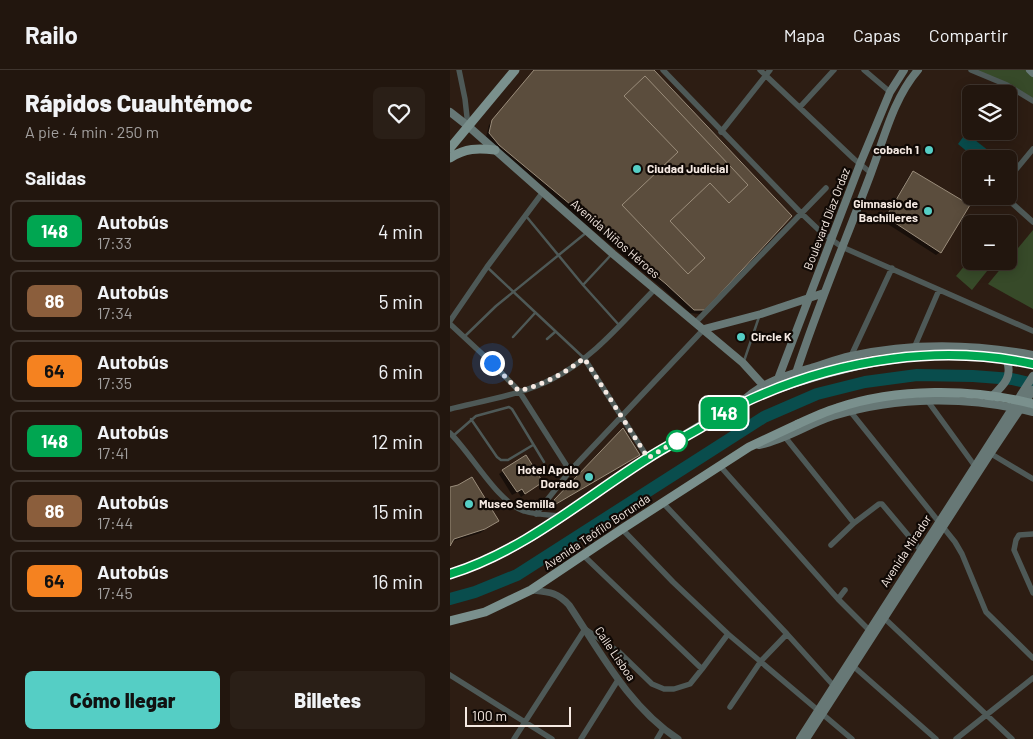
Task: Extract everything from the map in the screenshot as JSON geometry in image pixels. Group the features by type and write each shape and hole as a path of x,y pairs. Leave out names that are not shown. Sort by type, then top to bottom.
{"main road":[{"path":"450,148 515,70"},
{"name":"Boulevard Díaz Ordaz","path":"778,378 860,164 890,92 904,70"},
{"name":"Boulevard Díaz Ordaz","path":"796,373 885,132 900,98 918,70"},
{"path":"1030,70 1033,73"},
{"name":"Avenida Niños Héroes","path":"450,112 613,254 696,322 743,363 763,385"},
{"path":"450,158 464,150 495,150"},
{"path":"704,329 760,314 824,293"},
{"path":"739,405 748,395 778,378 851,356 914,348 975,348 1033,355"},
{"path":"986,402 1002,388 1006,381 1010,367 1002,350"},
{"path":"450,574 473,567 500,554 564,517 648,458 757,396 830,371 880,360 915,356 1004,358 1033,364"},
{"name":"Avenida Mirador","path":"800,739 820,712 987,452 1017,408 1029,396 1033,376"},
{"name":"Avenida Teófilo Borunda","path":"450,621 485,612 531,590 750,447 837,408 885,397 928,393 1000,397 1029,396"},
{"name":"Avenida Teófilo Borunda","path":"750,447 785,437 831,416 886,404 927,400 986,402 1033,412"},
{"name":"Avenida Mirador","path":"806,739 833,685 851,664 869,630 882,616"}],"street":[{"path":"459,70 468,126"},
{"path":"663,70 721,132 831,241 1033,331"},
{"path":"760,70 871,173"},
{"path":"721,132 770,70"},
{"path":"800,107 834,70"},
{"path":"864,70 890,92"},
{"path":"971,70 1007,85 1033,101"},
{"path":"1017,168 1033,149"},
{"path":"696,322 826,188"},
{"path":"543,192 487,267 450,323 519,391 570,471"},
{"path":"1014,205 1033,222"},
{"path":"851,356 892,268"},
{"path":"450,409 519,391 552,379 569,370 584,358 655,289"},
{"path":"914,348 939,290"},
{"path":"536,514 570,471 704,329"},
{"path":"584,358 648,458"},
{"path":"927,400 977,468"},
{"path":"850,411 941,524 962,554 986,612 1033,658"},
{"path":"452,434 505,499 514,506 523,511 536,514 564,517"},
{"path":"785,437 854,523"},
{"path":"987,452 1033,479"},
{"path":"720,466 838,599 869,630"},
{"path":"662,503 833,685"},
{"path":"831,545 876,504 882,504 922,553"},
{"path":"622,529 673,582 728,634 852,739"},
{"path":"1033,534 1019,535 1014,544 1014,550 1033,593"},
{"path":"584,556 702,670"},
{"name":"Calle Lisboa","path":"531,590 561,596 585,628 618,680 663,730 678,739"},
{"path":"838,599 845,590"},
{"path":"882,616 1012,739"},
{"path":"514,739 585,628 619,652 652,684 664,689 674,689 690,684 728,634"},
{"path":"730,707 761,661 787,634"},
{"path":"851,664 936,739"},
{"path":"450,675 552,739"},
{"path":"956,739 1033,678"},
{"path":"582,739 618,680"},
{"path":"657,739 663,730"}],"lane":[{"path":"525,215 619,325"},
{"path":"464,337 513,292 588,231"},
{"path":"583,284 613,254"},
{"path":"487,267 584,358"},
{"path":"513,337 535,313"},
{"path":"743,363 760,314"},
{"path":"547,339 555,332"},
{"path":"452,434 471,419 509,407 544,462"},
{"path":"471,419 501,460 508,460 533,445"}],"green space":[{"path":"969,70 1030,70 1033,73 1033,102 1017,92 1017,85 1007,85"},
{"path":"1033,230 1033,309 988,284 1000,270 1017,270 1017,249"},
{"path":"962,269 988,270 972,290 956,276"}],"water":[{"path":"962,138 975,140 988,150 965,150 958,144"}],"building":[{"name":"Ciudad Judicial","path":"534,70 654,70 792,216 705,310 694,310 666,284 499,145 489,133 492,120"},
{"path":"645,76 748,185 729,203 710,183 670,221 705,258 688,274 622,205 678,152 624,96"},
{"name":"Gimnasio de Bachilleres","path":"913,171 962,200 962,205 970,205 964,215 962,215 962,218 941,253 886,217"},
{"name":"Hotel Apolo Dorado","path":"623,428 640,455 556,504 554,500"},
{"path":"526,455 543,482 525,494 522,489 517,492 502,470"},
{"name":"Museo Semilla","path":"472,477 499,521 485,529 454,539 450,546 450,487"}],"waterway":[{"path":"450,599 475,592 517,575 764,417 817,394 865,382 917,375 1012,379 1033,384"}],"bus line":[{"name":"148","path":"450,574 473,567 500,554 564,517 648,458 739,405 757,396 800,380 850,366 915,356 1004,358 1033,364"}],"place":[{"name":"cobach 1","path":"929,150"},
{"name":"Ciudad Judicial","path":"637,169"},
{"name":"Gimnasio de Bachilleres","path":"928,211"},
{"name":"Circle K","path":"741,337"},
{"name":"Hotel Apolo Dorado","path":"589,477"},
{"name":"Museo Semilla","path":"469,504"}],"route":[{"path":"492,363 519,391 552,379 569,370 584,358 648,458 677,441"}]}
